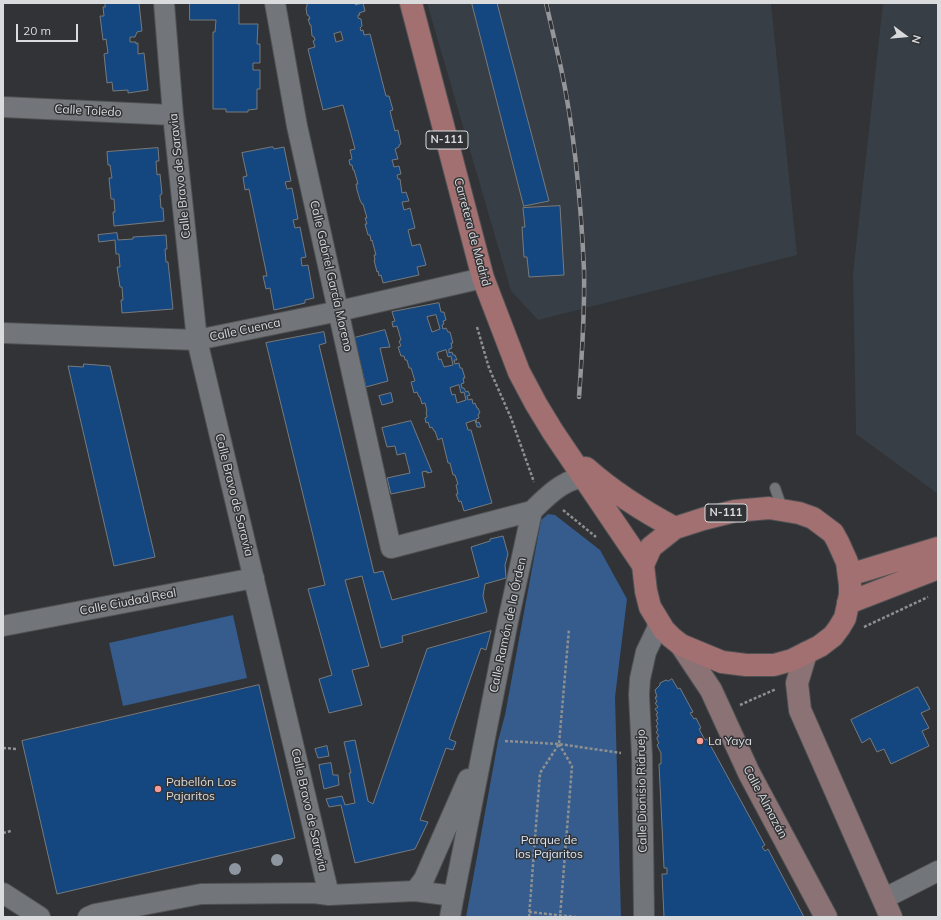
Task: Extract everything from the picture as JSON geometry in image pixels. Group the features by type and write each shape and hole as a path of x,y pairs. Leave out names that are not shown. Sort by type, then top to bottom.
{"main road":[{"name":"Carretera de Madrid","path":"411,3 483,278 519,372 536,404 564,449 590,477 643,565"},
{"name":"Carretera de Madrid","path":"590,477 674,528"},
{"name":"N-111","path":"643,565 651,547 674,528 703,518 735,511 776,510 799,513 813,518 833,534 847,562 850,595 845,618 833,636 824,644 792,660 774,665 746,665 722,662 670,634"},
{"path":"849,574 938,548"},
{"path":"643,565 646,591 650,607 670,634"},
{"path":"848,603 938,568"}],"street":[{"name":"Calle Bravo de Saravia","path":"164,3 173,115 197,340 329,895"},
{"name":"Calle Gabriel García Moreno","path":"275,3 297,126 391,548 532,511"},
{"name":"Calle Toledo","path":"3,107 173,115"},
{"name":"Calle Cuenca","path":"3,332 197,340 339,311 483,278"},
{"path":"532,511 560,486 567,482 590,477"},
{"name":"Calle Ramón de la Órden","path":"450,917 484,739 532,511"},
{"name":"Calle Ciudad Real","path":"3,626 254,578"},
{"name":"Calle Dionisio Ridruejo","path":"644,917 642,756 639,695 646,652 657,629 670,634"},
{"name":"Calle Almazán","path":"670,634 711,690 749,773 826,917"},
{"path":"806,653 797,683 800,710 887,908 938,871"},
{"name":"Calle Ramón de la Órden","path":"420,885 484,739"},
{"path":"88,917 95,914 201,894 314,893 329,895 420,885 454,894"},
{"path":"3,893 40,917"}],"path":[{"path":"863,627 931,595"},
{"path":"529,917 540,773 559,744 570,629"},
{"path":"484,739 559,744 642,756"},
{"path":"559,744 572,766 560,916"},
{"path":"3,748 16,749"},
{"path":"3,833 11,831"},
{"path":"529,912 576,917"}],"shaded area":[{"path":"427,3 771,3 797,255 538,320 511,291"},
{"path":"883,3 938,3 938,494 856,434 853,274"}],"green space":[{"name":"Parque de los Pajaritos","path":"548,514 555,515 600,550 627,599 615,697 621,917 466,917 498,741 505,715 541,520"},
{"path":"233,615 247,678 123,706 109,643"}],"building":[{"path":"105,3 139,3 142,31 137,32 135,37 130,37 130,42 136,42 136,44 138,43 138,54 144,53 148,90 128,93 128,90 113,91 112,82 107,83 104,54 108,53 106,39 103,40 100,16 104,16 103,7 105,7"},
{"path":"190,3 239,3 239,24 258,24 257,44 260,44 260,63 253,63 253,70 260,70 260,89 257,89 257,109 248,110 248,112 226,112 226,109 213,109 213,32 215,32 216,20 190,20"},
{"path":"307,3 357,3 355,5 363,3 365,11 359,13 360,15 358,15 358,18 361,19 362,26 360,28 361,31 363,30 364,35 370,34 386,96 389,96 393,110 390,111 395,131 398,130 401,144 395,149 398,159 392,160 394,167 399,166 401,174 397,175 398,179 400,179 402,193 406,192 409,201 402,202 404,210 410,208 415,228 408,230 412,246 420,244 426,265 417,267 419,275 383,283 381,275 379,276 378,271 377,272 374,260 374,255 376,255 372,240 371,241 370,235 368,235 365,224 367,224 365,218 367,218 357,190 356,184 358,184 354,170 352,165 350,165 349,160 352,159 350,150 355,149 343,105 323,110 308,49 315,47 313,41 315,40 312,36 311,25 308,19 310,19 307,15","holes":["341,32 343,40 336,42 334,34"]},
{"path":"472,3 497,3 549,201 524,206"},
{"path":"273,147 274,149 284,147 291,181 285,182 287,189 292,188 298,219 293,220 295,228 300,227 306,257 301,258 302,266 308,265 314,298 305,300 305,303 274,310 270,288 266,289 263,276 267,276 249,189 245,190 243,177 247,176 242,153"},
{"path":"158,148 159,161 156,161 157,175 160,174 162,194 160,195 161,208 163,208 164,221 114,226 114,199 111,199 109,178 112,178 110,165 108,165 107,152"},
{"path":"560,206 564,275 529,277 527,257 524,257 522,227 525,227 523,208"},
{"path":"117,233 118,240 133,239 133,237 166,235 166,262 168,262 173,309 122,313 122,287 120,287 117,267 120,267 119,254 116,254 115,240 99,242 98,235"},
{"path":"439,303 441,312 444,312 446,320 443,321 443,329 446,328 448,332 450,332 453,343 451,343 452,348 449,349 449,353 452,352 453,355 455,355 457,360 454,360 455,364 459,363 460,368 462,368 465,378 463,378 464,383 461,384 462,388 464,388 466,392 468,391 470,395 467,396 468,400 472,399 473,404 475,403 480,413 478,414 479,418 476,419 477,423 479,422 481,427 477,427 475,420 466,423 468,430 471,430 492,503 464,511 461,501 459,502 456,494 458,494 456,485 458,484 455,475 453,475 450,463 448,463 442,438 438,440 435,431 432,427 430,428 428,422 426,423 425,418 427,417 427,411 425,403 422,404 417,392 414,393 411,382 415,381 407,360 405,360 404,356 401,356 398,347 401,346 399,341 401,340 397,326 393,327 392,322 395,321 392,312","holes":["436,315 440,329 432,332 427,317","446,350 448,357 451,356 453,365 444,367 441,359 439,360 437,353","459,385 461,393 464,392 466,400 457,403 455,394 452,395 450,388"]},
{"path":"385,330 390,347 380,348 388,381 366,387 354,338"},
{"path":"324,332 326,343 319,345 374,573 383,571 392,600 479,577 471,547 490,541 490,539 503,536 508,554 505,565 506,578 485,584 483,596 487,612 402,636 403,642 381,648 362,576 345,580 369,666 352,670 362,705 329,713 319,679 332,675 308,589 325,585 266,343"},
{"path":"84,364 110,366 155,557 114,566 68,366 83,367"},
{"path":"391,393 393,402 382,405 379,396"},
{"path":"411,421 432,472 422,472 425,487 391,494 387,478 410,473 405,453 397,455 395,446 387,447 382,428"},
{"path":"491,631 486,650 481,648 449,739 456,742 453,750 446,748 420,820 428,822 415,849 355,863 341,805 329,807 326,799 342,796 345,805 355,803 349,773 351,773 344,742 355,740 368,801 373,804 427,649"},
{"path":"672,679 678,689 680,688 693,712 690,713 694,719 696,718 701,728 699,729 705,740 707,739 765,845 762,847 765,851 768,849 804,917 664,917 662,874 667,874 667,868 664,868 659,764 661,764 661,753 657,745 659,743 657,737 659,736 656,732 658,730 656,726 658,724 656,720 658,719 656,714 658,713 655,709 658,707 655,703 657,702 655,697 657,697 655,690 660,683"},
{"name":"Pabellón Los Pajaritos","path":"259,685 295,838 57,894 22,741"},
{"path":"918,687 930,709 921,713 929,728 922,731 929,746 891,764 884,749 877,752 870,738 862,743 851,720"},
{"path":"327,746 329,756 318,758 315,749"},
{"path":"331,763 333,775 338,775 339,785 324,789 319,765"}],"railway":[{"path":"546,3 566,93 574,143 579,194 584,270 583,334 579,397"}],"place":[{"name":"La Yaya","path":"700,741"},
{"name":"Pabellón Los Pajaritos","path":"158,789"}]}
